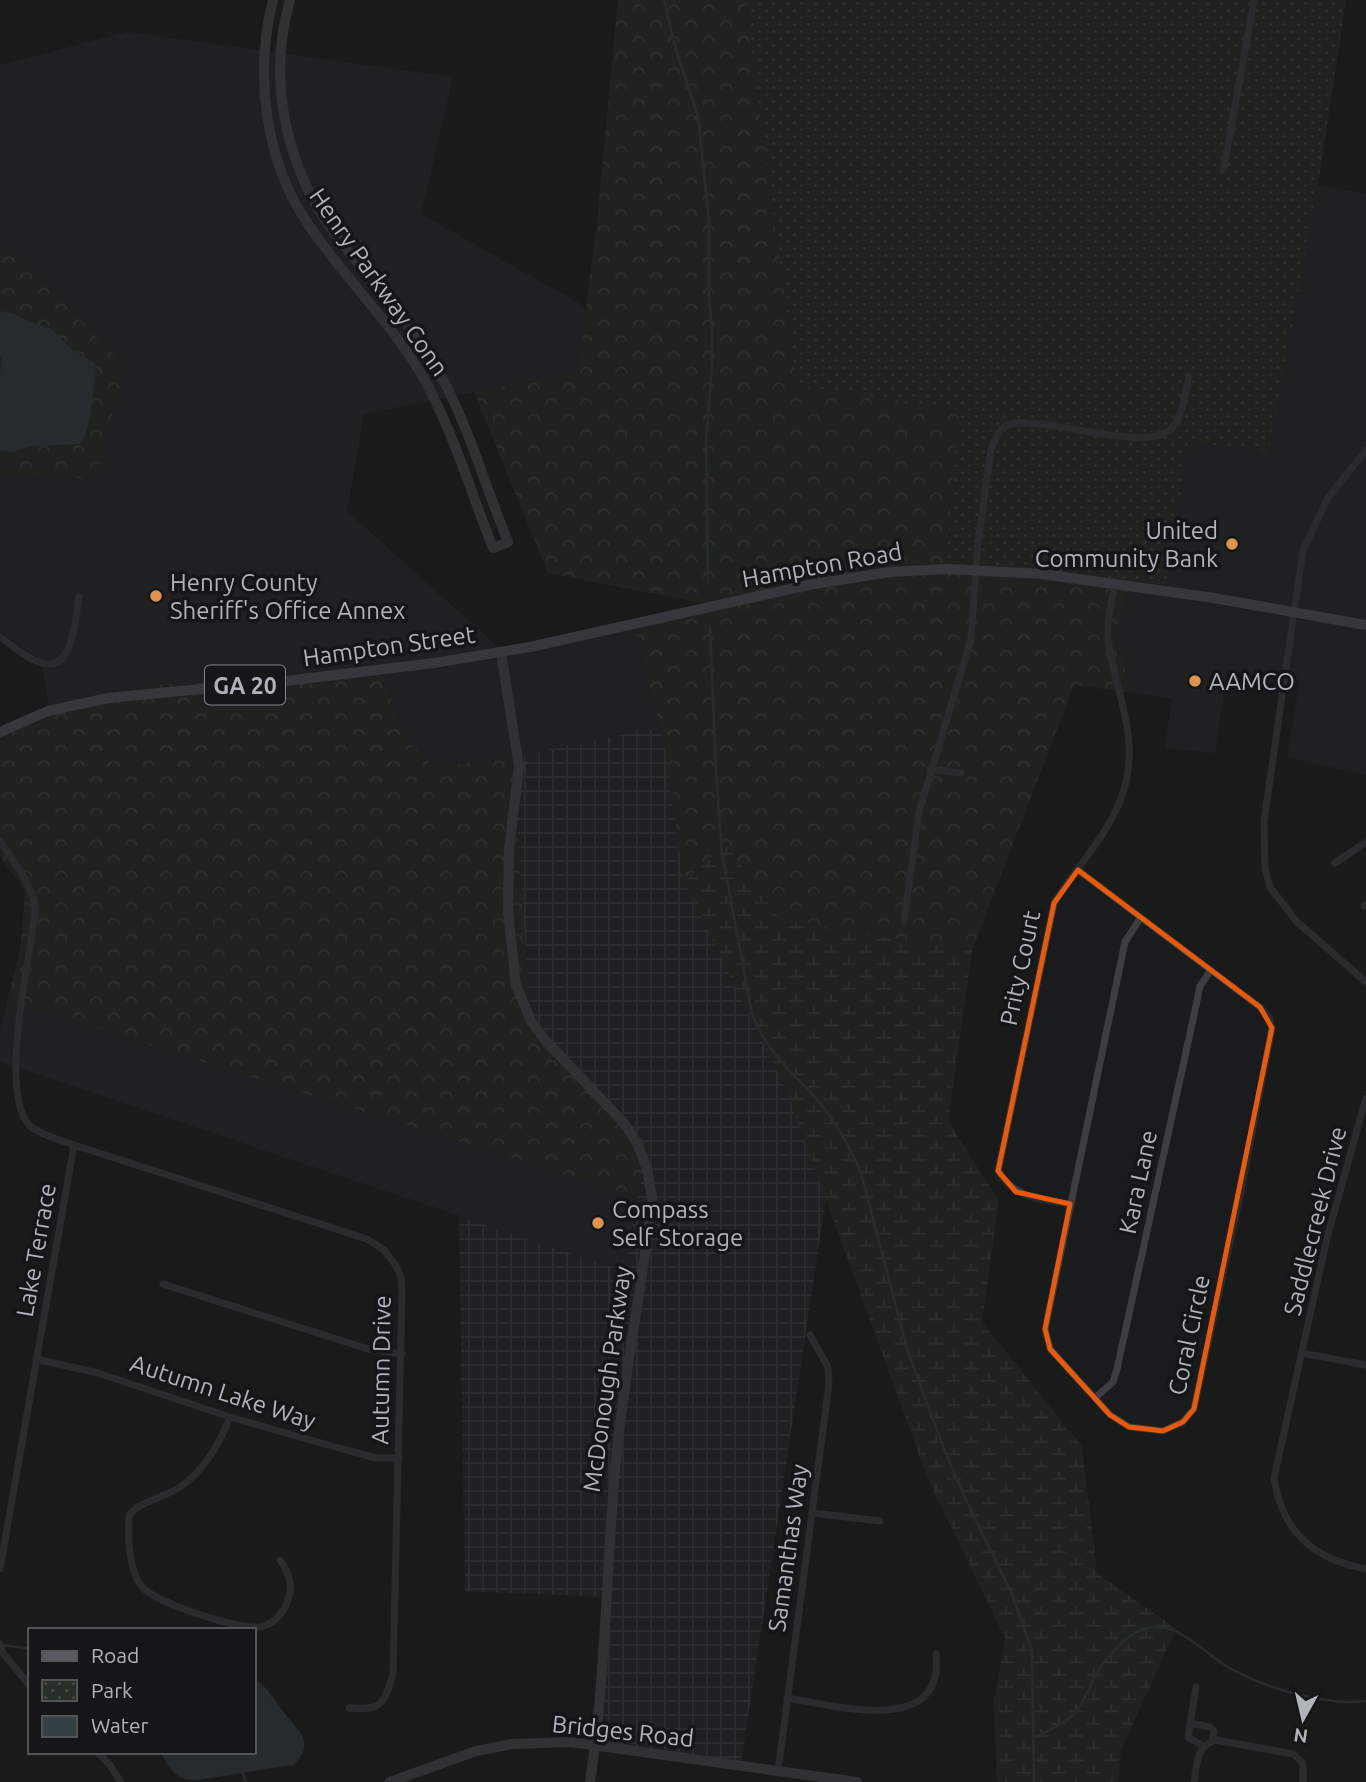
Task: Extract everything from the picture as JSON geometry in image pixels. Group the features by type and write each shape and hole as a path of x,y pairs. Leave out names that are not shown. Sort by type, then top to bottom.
{"main road":[{"name":"Hampton Road","path":"661,617 850,577 921,570 976,570 1042,574 1214,598 1366,625"},
{"name":"Hampton Street","path":"0,732 48,711 108,698 434,663 587,635 661,617"}],"street":[{"name":"Henry Parkway Conn","path":"273,0 265,43 264,74 267,114 280,166 307,223 401,342 432,393 445,420 493,548 508,542 461,417 433,361 394,306 329,226 311,197 295,162 286,130 280,68 283,31 290,0"},
{"path":"1224,168 1254,0"},
{"path":"904,921 919,812 968,651 991,450 1003,427 1013,423 1033,423 1107,434 1148,437 1161,435 1171,429 1178,418 1189,377"},
{"path":"1366,450 1328,498 1306,540 1264,821 1265,869 1270,887 1296,921 1366,982"},
{"name":"Prity Court","path":"1070,1204 1016,1192 998,1171 1054,903 1111,819 1123,793 1127,772 1128,722 1108,637 1114,585"},
{"path":"0,637 39,662 58,662 65,657 70,647 79,597"},
{"name":"McDonough Parkway","path":"501,652 519,767 509,849 508,911 516,985 531,1021 545,1040 624,1123 637,1143 647,1170 652,1198 616,1455 602,1693 590,1782"},
{"path":"930,769 961,773"},
{"name":"Autumn Drive","path":"0,841 29,888 35,908 11,1062 12,1087 18,1107 29,1125 74,1145 367,1239 384,1250 395,1264 401,1278 402,1354 393,1673 387,1696 380,1706 369,1709 349,1708"},
{"path":"1335,863 1366,842"},
{"name":"Coral Circle","path":"1078,870 1141,917 1260,1007 1269,1017 1272,1028 1240,1196 1194,1409 1183,1422 1163,1432 1129,1426 1110,1415 1096,1396 1050,1349 1045,1329 1125,942 1141,917"},
{"name":"Kara Lane","path":"1096,1396 1113,1382 1117,1369 1200,986 1211,970"},
{"name":"Saddlecreek Drive","path":"1366,1098 1326,1238 1274,1478 1278,1502 1291,1524 1311,1548 1341,1564 1366,1569"},
{"name":"Lake Terrace","path":"0,1569 74,1145"},
{"path":"163,1284 368,1349 402,1354"},
{"name":"Samanthas Way","path":"778,1771 829,1384 828,1367 810,1335"},
{"name":"Saddlecreek Drive","path":"1302,1353 1366,1365"},
{"name":"Autumn Lake Way","path":"36,1359 99,1373 230,1417 376,1458 399,1458"},
{"path":"230,1417 219,1445 183,1486 136,1507 130,1516 131,1553 136,1576 143,1589 164,1601 228,1623 262,1628 274,1621 285,1609 291,1593 286,1569 280,1560"},
{"path":"812,1513 880,1521"},
{"path":"0,1644 3,1653 28,1684"},
{"path":"787,1698 876,1711 900,1710 916,1702 929,1689 938,1673 936,1654"},
{"path":"1196,1687 1190,1740 1203,1746"},
{"path":"1190,1724 1210,1727 1214,1731 1212,1741"},
{"path":"1194,1782 1203,1746 1221,1740 1293,1754 1303,1763 1303,1782"},
{"name":"Bridges Road","path":"390,1782 476,1751 512,1744 571,1742 857,1782"},
{"path":"98,1754 121,1782"}],"highlighted area":[{"path":"1078,870 1260,1007 1272,1028 1194,1409 1183,1422 1163,1431 1129,1427 1110,1415 1050,1349 1045,1329 1070,1204 1016,1192 998,1171 1054,903"}],"shaded area":[{"path":"127,32 453,77 421,214 587,308 578,371 364,414 347,511 500,649 634,627 660,727 512,757 435,768 406,739 382,674 49,706 41,660 0,632 0,476 96,479 20,260 0,251 0,65"},
{"path":"1318,185 1366,194 1366,775 1287,757 1300,681 1227,671 1215,753 1165,748 1172,698 1128,692 1120,630 1127,580 1167,585 1188,442 1269,452"},
{"path":"660,727 684,882 785,1087 826,1198 741,1764 597,1744 606,1597 465,1591 459,1216 624,1271 648,1146 531,1023 512,757"},
{"path":"7,1001 638,1197 625,1271 0,1062 0,1032"}],"green space":[{"path":"618,0 745,0 797,385 960,408 946,559 1127,580 1120,630 1128,692 1074,685 972,950 780,919 726,845 684,882 664,742 634,627 702,603 548,573 474,392 578,370 597,223"},
{"path":"745,0 1346,0 1318,185 1269,452 1188,442 1167,585 946,559 959,409 797,385"},
{"path":"0,251 20,260 125,365 96,479 0,476"},
{"path":"382,674 406,739 435,768 512,757 531,1023 648,1146 638,1197 7,1001 21,946 25,892 0,856 0,731 49,706 155,685"},
{"path":"726,844 780,919 972,950 948,1121 999,1201 982,1322 1082,1447 1097,1573 1176,1629 1121,1750 1118,1782 997,1782 994,1702 1005,1638 928,1479 785,1087 684,882"}],"water":[{"path":"0,311 50,328 72,350 95,363 89,420 80,444 31,446 12,452 0,450"},
{"path":"256,1679 303,1737 304,1750 293,1765 190,1780 174,1773 161,1754 256,1754"}],"waterway":[{"path":"664,0 676,50 698,116 709,222 712,365 706,441 708,583"},
{"path":"710,627 722,853 752,1014 773,1051 832,1119 861,1173 908,1352 944,1449 1011,1592 1032,1650 1034,1782"},
{"path":"1034,1738 1071,1717 1112,1652 1135,1633 1149,1628 1162,1627 1175,1631 1221,1663 1263,1684 1333,1701 1366,1701"},
{"path":"3,1645 28,1649"},
{"path":"243,1773 246,1782"}],"place":[{"name":"United Community Bank","path":"1232,544"},
{"name":"Henry County Sheriff's Office Annex","path":"156,596"},
{"name":"AAMCO","path":"1195,681"},
{"name":"Compass Self Storage","path":"598,1223"}]}
